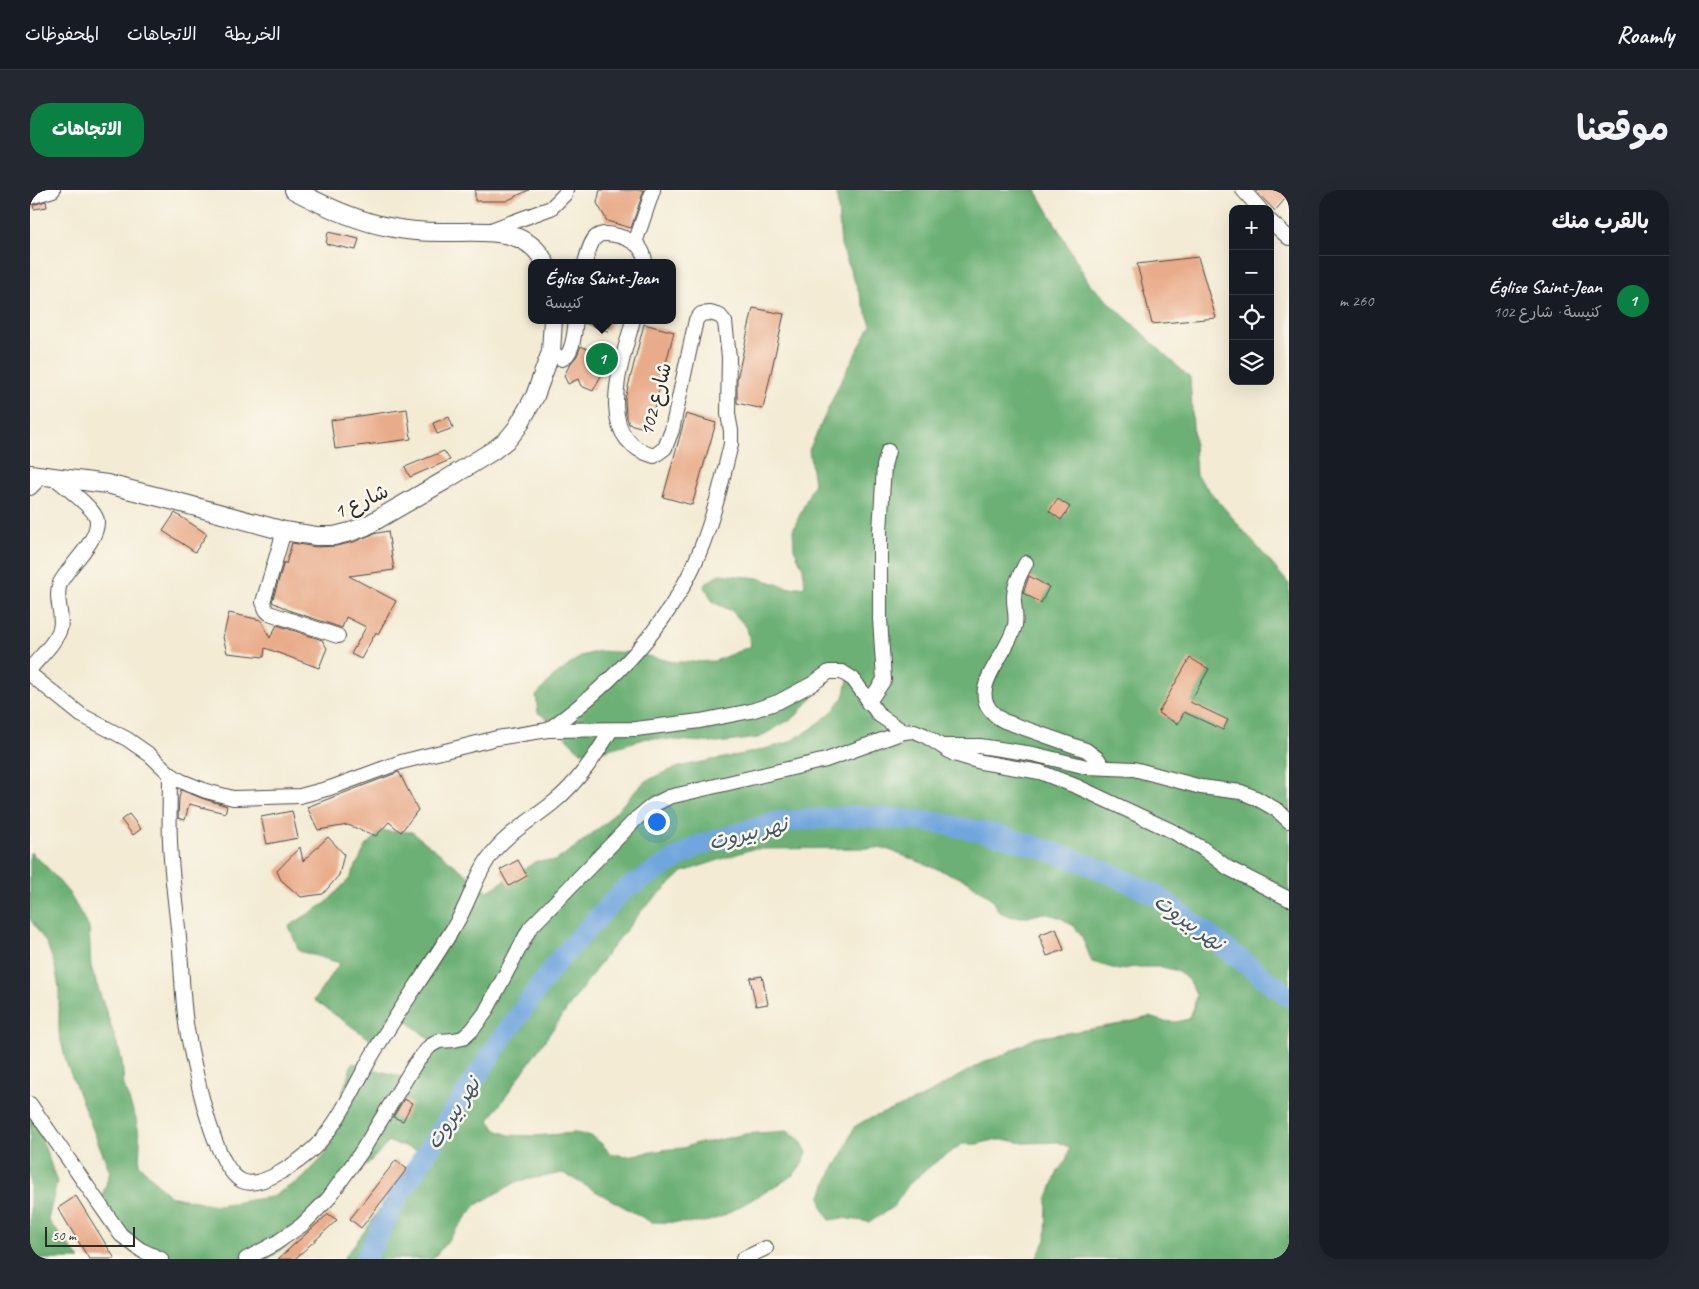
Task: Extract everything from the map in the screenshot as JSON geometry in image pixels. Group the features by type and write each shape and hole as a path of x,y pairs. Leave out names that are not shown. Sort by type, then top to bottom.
{"street":[{"path":"30,197 53,190"},
{"path":"294,190 352,217 391,228 443,232 487,232 509,235 526,241 536,248 543,259"},
{"path":"487,232 551,208 565,194 566,190"},
{"path":"635,242 653,190"},
{"path":"1243,190 1256,205"},
{"path":"1274,224 1289,238"},
{"path":"586,259 594,238 603,234 616,235 635,242 642,252 644,259"},
{"name":"شارع 102","path":"548,730 607,684 658,626 693,568 701,548 731,444 732,431 728,414 729,357 725,322 720,316 710,313 701,314 696,320 672,430 665,448 654,456 642,453 632,446 619,429 617,415 618,376 632,324"},
{"name":"شارع 1","path":"39,479 107,484 284,532 334,536 366,526 494,450 508,439 536,396 550,352 553,324"},
{"path":"550,352 562,359 567,356 570,352 575,324"},
{"path":"868,702 884,680 880,619 880,531 884,466 888,451"},
{"path":"30,669 57,636 61,628 58,592 60,583 90,540 96,527 97,519 93,511 39,479"},
{"path":"284,532 264,596 263,606 269,612 338,636"},
{"path":"1026,563 1017,580 1014,596 1015,625 1006,648 990,674 984,690 984,700 994,716 1086,750 1098,759 1103,766"},
{"path":"30,674 81,714 150,755 170,774 181,781 206,791 233,798 300,796 330,788 401,762 496,738 548,730 636,729 700,721 751,711 778,702 812,684 829,672 842,672 853,679 879,715 904,732"},
{"path":"170,774 170,842 187,1027 194,1066 216,1146 235,1176 243,1182 252,1182 265,1180 287,1168 313,1149 332,1127 374,1052 456,925 488,858 506,838 553,803 569,788 588,766 611,730"},
{"path":"246,1259 276,1243 302,1225 328,1198 362,1152 415,1064 430,1046 439,1041 463,1038 472,1030 484,1013 530,928 642,814 653,805 669,797 690,790 826,760 904,732 914,731 954,754 981,762 1040,772 1078,786 1172,831 1202,848 1228,868 1289,899"},
{"path":"940,746 980,746 1034,754 1087,767 1103,766 1134,769 1201,787 1241,792 1277,810 1289,821"},
{"path":"30,1104 121,1235 141,1250 161,1259"},
{"path":"743,1259 766,1248"}],"green space":[{"path":"834,190 1036,190 1089,283 1190,378 1196,475 1289,584 1289,1259 1036,1259 1046,1240 1047,1200 1058,1171 1066,1160 1070,1148 1058,1142 1024,1143 993,1140 977,1144 962,1144 933,1164 909,1184 894,1206 870,1222 843,1218 830,1220 823,1209 821,1196 832,1171 843,1154 854,1127 866,1120 919,1099 985,1061 999,1057 1035,1038 1121,1024 1149,1017 1162,1021 1176,1022 1189,1019 1194,1007 1196,994 1188,980 1178,971 1162,967 1134,967 1119,970 1092,962 1082,937 1074,926 1059,917 1043,913 1028,917 1013,917 999,912 992,899 968,881 889,850 877,848 752,849 683,872 643,909 606,955 489,1120 496,1130 509,1135 534,1136 575,1133 591,1136 611,1154 626,1156 683,1148 697,1143 745,1134 787,1131 800,1140 807,1152 802,1164 794,1174 723,1216 696,1223 651,1222 563,1173 518,1181 476,1205 433,1259 343,1259 384,1202 424,1152 389,1142 301,1233 267,1259 140,1259 118,1239 97,1212 110,1172 66,1062 59,1033 59,989 55,966 47,944 30,919 30,852 45,865 69,893 89,928 91,967 117,1044 122,1061 124,1086 137,1122 140,1142 139,1164 169,1196 217,1205 271,1197 302,1179 326,1154 334,1133 352,1063 410,1079 431,1041 394,1010 374,1042 314,1000 340,963 299,951 289,926 326,903 350,878 366,846 381,831 412,832 488,891 537,861 555,861 574,848 604,824 644,782 682,766 749,753 787,743 811,729 834,710 845,694 851,666 830,672 820,688 796,716 758,738 718,743 647,738 599,752 581,752 553,722 538,713 536,696 551,679 581,656 599,651 634,653 674,662 692,662 715,661 751,646 747,628 732,611 713,602 704,585 719,574 758,578 790,588 805,586 803,568 794,549 793,530 814,483 809,450 842,379 871,325 841,245 837,196"},
{"path":"30,1105 57,1182 48,1220 80,1259 30,1259"}],"building":[{"path":"475,190 529,190 506,201 475,201"},
{"path":"600,190 644,190 631,228 607,221 597,203"},
{"path":"1255,190 1289,190 1289,194 1275,211 1274,205 1269,205"},
{"path":"46,201 47,207 34,209 33,205"},
{"path":"328,232 359,239 356,250 326,244"},
{"path":"1198,257 1216,318 1152,324 1137,264"},
{"path":"753,308 784,314 763,409 737,403 737,379"},
{"path":"587,324 611,324 608,331"},
{"path":"644,324 674,332 649,429 629,424 626,415 625,399"},
{"path":"581,346 609,360 593,391 581,386 578,379 568,384 564,376"},
{"path":"407,409 411,439 335,449 331,420"},
{"path":"686,414 716,423 692,505 663,497"},
{"path":"449,417 453,428 437,434 433,423"},
{"path":"444,451 450,460 410,477 405,467"},
{"path":"1058,499 1070,507 1061,520 1049,511"},
{"path":"175,513 207,534 195,552 163,531"},
{"path":"388,531 394,570 349,576 396,601 378,634 376,632 361,659 351,654 366,627 346,617 342,628 291,611 272,602 292,543 316,547 336,546"},
{"path":"1029,576 1049,587 1041,603 1023,593"},
{"path":"229,613 261,620 270,638 277,625 322,640 327,648 319,668 265,648 264,657 227,653 223,637"},
{"path":"1190,658 1209,669 1190,702 1228,720 1223,730 1184,712 1178,724 1158,713"},
{"path":"399,772 418,810 401,832 389,822 376,836 348,825 318,830 307,807"},
{"path":"181,790 227,806 225,813 189,804 185,820 178,818"},
{"path":"292,811 298,838 267,844 261,817"},
{"path":"129,814 141,829 133,835 121,820"},
{"path":"328,837 344,854 339,875 323,894 301,897 281,880 277,871 300,847 303,861"},
{"path":"518,860 527,876 509,886 500,870"},
{"path":"1056,928 1064,950 1047,956 1039,935"},
{"path":"762,976 768,1004 756,1006 750,978"},
{"path":"404,1099 412,1103 403,1121 393,1117"},
{"path":"396,1160 407,1169 361,1228 350,1219"},
{"path":"76,1196 115,1259 89,1259 58,1208"},
{"path":"328,1214 337,1220 295,1259 278,1259"}],"waterway":[{"name":"نهر بيروت","path":"365,1259 398,1197 500,1041 556,963 622,891 697,846 776,822 857,816 934,822 1006,837 1068,857 1116,876 1159,897 1289,997"}],"place":[{"name":"Église Saint-Jean","path":"602,359"}]}
